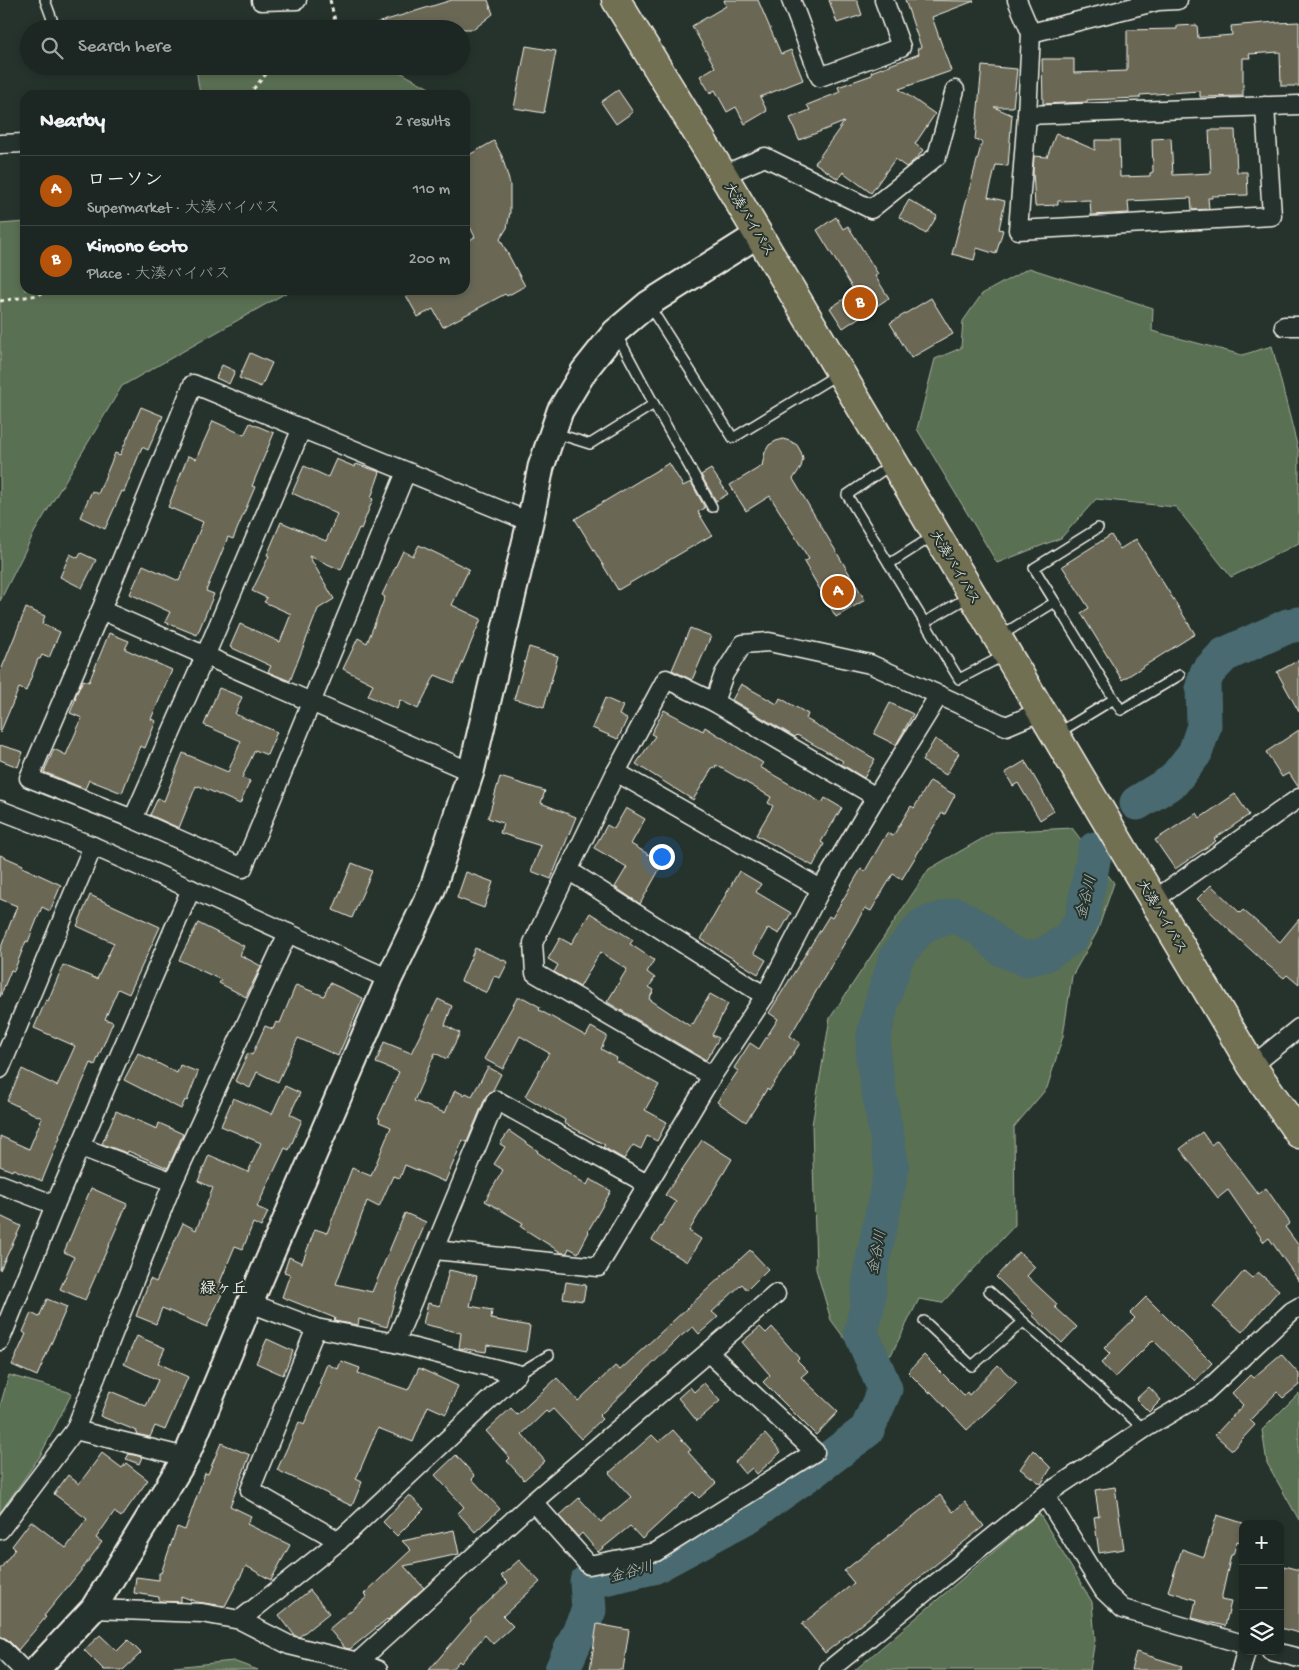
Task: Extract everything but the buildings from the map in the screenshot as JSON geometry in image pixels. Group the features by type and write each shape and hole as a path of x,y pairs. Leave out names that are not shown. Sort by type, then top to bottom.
{"highway":[{"name":"大湊バイパス","path":"616,0 759,234 1252,1066 1299,1134"}],"street":[{"path":"261,1 297,0"},
{"path":"791,0 820,77 901,47 884,0"},
{"path":"1017,0 1031,33 1028,115 1018,230 1272,216 1266,106"},
{"path":"1031,33 1158,1 1178,0"},
{"path":"723,175 765,157 871,209 937,156 955,90"},
{"path":"1028,115 1299,105"},
{"path":"0,144 20,143"},
{"path":"36,1670 93,1609 186,1457 389,979 432,890 471,772 530,522 540,467 560,411 584,371 615,332 648,304 759,234"},
{"path":"406,472 243,868 133,820 29,778 101,610 193,384 530,522"},
{"path":"133,820 302,428"},
{"path":"101,610 206,654 310,702 471,772"},
{"path":"714,702 724,674 743,644 769,642 870,664 1006,726 1042,711"},
{"path":"712,1076 535,973 533,943 616,772 666,679 714,702 876,797"},
{"path":"435,1250 598,1267 712,1076 765,996 821,889 939,695"},
{"path":"616,772 821,889"},
{"path":"1154,900 1299,798"},
{"path":"0,810 93,846 389,979"},
{"path":"0,1069 93,846"},
{"path":"568,870 765,996"},
{"path":"0,1341 55,1205 191,889"},
{"path":"0,1530 76,1430 173,1182 288,933"},
{"path":"1252,1066 1299,1028"},
{"path":"395,1343 496,1100 647,1184"},
{"path":"81,1147 173,1182"},
{"path":"0,1184 55,1205"},
{"path":"358,1662 533,1502 776,1294"},
{"path":"250,1303 316,1328 395,1343 517,1374"},
{"path":"828,1670 1045,1495 1144,1429 1204,1393 1292,1311 1299,1307"},
{"path":"316,1328 250,1490 339,1541"},
{"path":"533,1502 589,1565 656,1552 816,1452 709,1353"},
{"path":"240,1620 339,1541 517,1374"},
{"path":"76,1430 186,1457"},
{"path":"1045,1495 1104,1591 1123,1609 1239,1643"},
{"path":"93,1609 202,1613 240,1620 289,1644 358,1662 378,1670"},
{"path":"0,1647 23,1670"},
{"path":"1284,1654 1299,1658"},
{"path":"1241,1670 1245,1655"}],"lane":[{"path":"45,0 52,18"},
{"path":"1299,105 1299,115"},
{"path":"648,304 733,438 841,373"},
{"path":"615,332 712,507"},
{"path":"552,432 590,444 654,404"},
{"path":"894,463 847,495 959,678 1003,646 1055,602"},
{"path":"1098,528 1034,568 1121,710 1180,675"},
{"path":"889,564 937,534"},
{"path":"925,622 973,594"},
{"path":"1056,734 1114,699"},
{"path":"989,1291 1144,1429"},
{"path":"924,1321 972,1366 1023,1322"},
{"path":"517,1374 549,1355"}],"path":[{"path":"330,0 335,20"},
{"path":"252,90 265,75"},
{"path":"0,301 38,295"}],"green space":[{"path":"197,75 405,75 433,90 199,90"},
{"path":"20,222 20,295 282,295 122,386 35,531 0,601 0,224"},
{"path":"1029,268 1153,308 1152,331 1242,355 1272,346 1299,453 1299,543 1231,577 1176,507 1096,499 1061,538 997,563 917,429 935,359 961,348 963,321 982,294"},
{"path":"1072,828 1114,883 1097,932 1072,976 1063,1036 1047,1088 1014,1127 1015,1225 942,1303 919,1299 891,1355 859,1358 831,1320 816,1269 812,1125 830,1018 929,869 994,832"},
{"path":"9,1375 72,1393 40,1456 0,1513 0,1406"},
{"path":"1299,1393 1299,1520 1267,1463 1262,1430"},
{"path":"1039,1513 1092,1602 1095,1640 1090,1670 855,1670"},
{"path":"233,1661 258,1670 171,1670 174,1667"}],"waterway":[{"name":"金谷川","path":"1137,803 1173,781 1195,753 1204,726 1203,686 1207,673 1224,655 1288,626 1299,624"},
{"name":"金谷川","path":"562,1670 589,1610 587,1582 653,1567 751,1514 867,1430 885,1389 861,1333 867,1306 871,1270 892,1167 873,1059 874,1035 882,1002 897,956 923,925 956,915 982,930 1002,949 1025,959 1044,955 1069,939 1082,920 1095,849"}],"place":[{"name":"Kimono Goto","path":"860,303"},
{"name":"ローソン","path":"838,592"}],"district":[{"name":"緑ヶ丘","path":"224,1287"}]}
